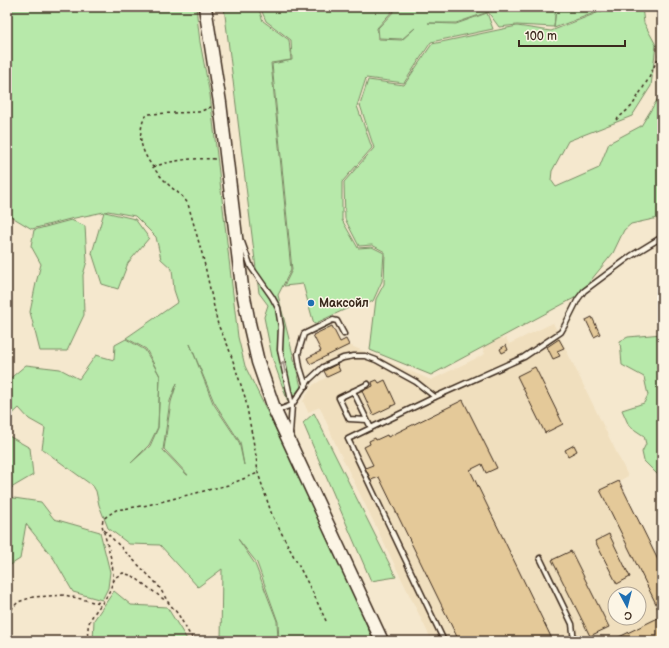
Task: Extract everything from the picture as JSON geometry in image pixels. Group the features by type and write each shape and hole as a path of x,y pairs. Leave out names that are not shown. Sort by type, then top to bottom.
{"main road":[{"path":"205,7 220,103 242,287 260,368 275,411 382,641"}],"lane":[{"path":"234,217 251,267 278,308 281,323 280,350 292,405 290,444"},
{"path":"444,641 348,439 435,397 524,357 558,334 565,326 578,299 584,291 632,256 662,237"},
{"path":"306,386 300,367 298,354 304,334 333,320 337,321 344,334"},
{"path":"275,411 292,405 309,380 322,367 342,358 365,356 376,360 416,382 435,397"},
{"path":"367,420 349,419 339,398 368,384"},
{"path":"353,391 371,428"},
{"path":"540,558 572,624 574,641"}],"path":[{"path":"616,120 632,106 650,78 662,49"},
{"path":"220,103 199,112 148,114 143,120 140,134 141,147 153,167 166,182 185,199 188,204 203,257 218,325 228,346 245,397 258,473 272,515 327,623"},
{"path":"153,167 169,162 196,158 227,160"},
{"path":"88,641 87,627 92,616 107,598 112,583 113,572 102,525 103,519 116,510 148,505 228,485 258,473"},
{"path":"103,530 158,585 194,641"},
{"path":"112,583 116,577 123,573 133,576 168,602"},
{"path":"7,614 18,602 33,597 65,595 103,603"}],"shaded area":[{"path":"553,323 628,476 619,481 662,568 662,641 432,641 336,445 320,407 308,412 303,401 313,385 327,377 319,360 310,364 307,358 321,351 313,335 349,345 431,380 485,354 480,342 499,332 502,339 506,338 509,344"}],"green space":[{"path":"7,7 196,7 200,42 210,95 238,337 245,366 345,570 373,641 279,641 278,622 257,563 238,539 255,564 277,621 278,641 221,641 222,569 198,587 160,545 129,544 108,528 93,486 42,449 45,428 29,419 19,408 7,419 7,381 26,365 60,369 79,379 96,355 114,360 115,345 126,339 145,350 160,376 146,349 126,338 178,302 174,290 172,269 161,259 156,237 135,216 108,211 105,212 135,219 149,238 128,263 118,289 102,284 92,253 104,212 32,229 7,214","holes":["190,344 214,402 240,442 244,465 239,442 213,403","160,376 158,428 150,446 131,463 149,445 158,427","177,383 171,402 164,449 188,475 163,450 170,401"]},
{"path":"224,7 258,7 263,21 289,40 291,60 271,63 291,270 278,295 301,387 288,402 272,357 264,317 268,305 259,293"},
{"path":"260,7 396,7 377,28 378,39 402,40 415,28 402,39 379,38 378,28 398,7 556,7 554,27 517,25 499,27 488,12 456,23 428,23 456,24 487,13 493,29 431,42 404,83 366,78 357,106 372,148 342,182 342,220 358,248 372,247 384,253 382,281 373,301 367,304 348,308 314,324 303,284 284,286 292,270 272,64 292,60 291,40 266,21"},
{"path":"556,7 610,7 554,28"},
{"path":"612,7 642,7 644,23 656,45 651,86 632,116 568,141 552,171 551,180 556,187 599,168 609,143 641,126 662,92 662,216 631,224 624,230 613,253 578,296 431,375 370,350 376,299 384,284 385,252 372,245 359,246 345,219 344,182 374,148 360,105 368,80 404,85 432,44 517,26 551,31"},
{"path":"71,220 85,226 87,261 83,275 84,315 67,351 40,351 30,312 41,264 31,246 34,230"},
{"path":"662,334 662,479 644,461 642,452 646,444 644,436 629,426 622,410 644,403 648,395 644,377 622,365 620,341 628,337"},
{"path":"314,413 396,577 371,581 303,423"},
{"path":"7,435 30,448 33,475 11,488 7,486"},
{"path":"7,497 41,502 54,519 100,532 110,572 108,588 102,600 73,592 54,559 26,524 20,559 7,567"},
{"path":"114,591 131,605 167,607 188,641 93,641 94,620"}],"building":[{"path":"592,317 600,334 594,337 586,320"},
{"path":"332,326 340,342 346,339 349,345 310,364 307,358 321,351 313,335"},
{"path":"559,339 564,348 557,351 560,356 553,359 547,347"},
{"path":"506,345 508,350 502,353 500,349"},
{"path":"337,364 340,371 327,377 324,371"},
{"path":"535,367 563,424 545,433 517,376"},
{"path":"377,380 379,383 385,380 396,404 373,415 362,391 373,386 372,382"},
{"path":"463,400 497,468 486,473 482,464 470,470 553,641 459,641 379,477 371,480 365,468 373,465 364,447 370,444 369,441 375,438 376,440 387,435 388,437"},
{"path":"574,445 577,451 568,456 565,450"},
{"path":"619,481 662,568 662,616 600,490"},
{"path":"609,534 630,577 617,584 595,541"},
{"path":"571,551 607,623 607,626 609,627 590,636 552,560"},
{"path":"662,616 662,641 611,641 642,626 647,626 647,623"}],"place":[{"name":"Максойл","path":"311,303"}]}
